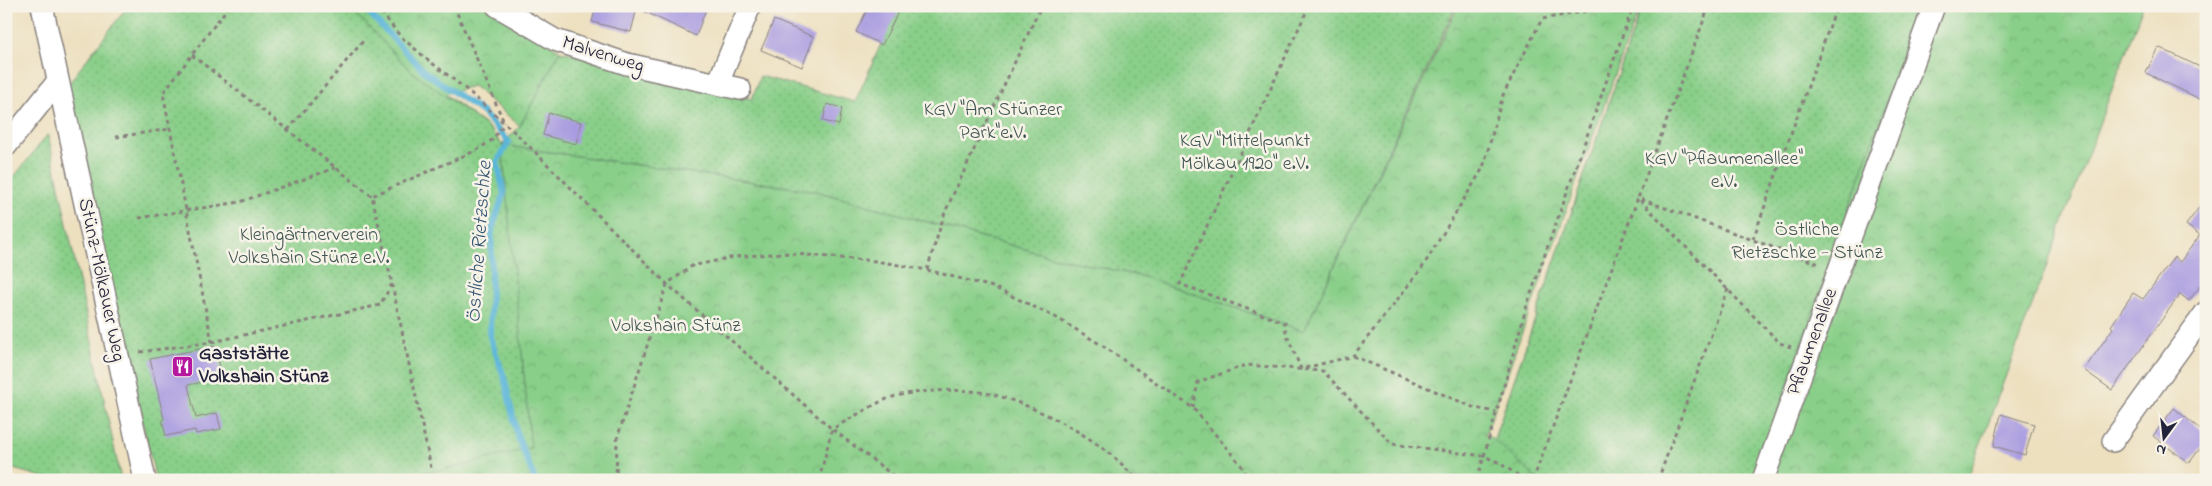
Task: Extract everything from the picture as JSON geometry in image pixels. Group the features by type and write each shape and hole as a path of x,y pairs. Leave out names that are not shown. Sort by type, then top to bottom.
{"street":[{"name":"Stünz-Mölkauer Weg","path":"42,6 145,480"},
{"name":"Malvenweg","path":"497,6 555,40 627,64 740,89"},
{"path":"718,83 750,6"},
{"name":"Pflaumenallee","path":"1763,480 1934,6"},
{"path":"6,146 58,81"},
{"path":"2113,441 2206,312"}],"path":[{"path":"212,342 163,93 230,6"},
{"path":"377,6 400,36 505,123 595,210 667,284 832,429 899,480"},
{"path":"454,6 505,123"},
{"path":"927,270 945,212 1041,6"},
{"path":"1309,6 1180,284 1284,323 1286,333 1301,369 1353,356 1475,408 1496,412"},
{"path":"1353,356 1422,268 1483,168 1503,95 1542,19 1600,9 1603,6"},
{"path":"1477,480 1527,305 1633,6"},
{"path":"1533,480 1709,6"},
{"path":"1753,239 1837,6"},
{"path":"288,130 364,40"},
{"path":"192,55 372,196 430,468"},
{"path":"372,196 478,150 496,136 505,123"},
{"path":"116,137 170,129"},
{"path":"139,218 240,202 336,168"},
{"path":"1638,198 1838,271"},
{"path":"1638,198 1780,343 1809,352"},
{"path":"616,480 617,439 667,284 692,266 734,257 783,253 836,256 927,270 993,287 1057,318 1103,346 1193,408 1241,465 1248,480"},
{"path":"142,361 140,351 212,342 380,305 392,284"},
{"path":"1658,480 1728,289"},
{"path":"1193,408 1198,382 1246,366 1323,371 1392,444 1484,456 1498,462 1525,480"},
{"path":"819,480 832,429 894,396 934,390 990,394 1042,414 1089,438 1123,464 1136,480"}],"green space":[{"name":"Östliche Rietzschke - Stünz","path":"128,6 494,6 560,51 520,126 473,86 445,94 489,128 502,145 816,191 1057,258 1141,276 1304,331 1458,6 1640,6 1485,435 1494,439 1642,6 2143,6 1967,480 156,480"},
{"name":"Kleingärtnerverein Volkshain Stünz e.V.","path":"128,6 349,6 410,70 489,128 502,145 531,448 444,470 358,480 156,480 65,88"},
{"path":"898,6 1456,6 1304,331 1141,276 1057,258 816,191 502,145 520,126 560,51 709,86 752,99 760,76 855,102"},
{"name":"KGV \"Pflaumenallee\" e.V.","path":"1642,6 1920,6 1754,480 1538,480 1494,439"},
{"path":"48,134 121,480 53,480 6,467 6,187"}],"building":[{"path":"596,6 707,6 696,36 637,8 631,32 592,22"},
{"path":"869,6 885,6 898,12 882,45 856,32"},
{"path":"774,20 814,37 802,67 761,50"},
{"path":"2158,47 2206,70 2206,102 2146,73"},
{"path":"827,104 842,108 839,125 823,121"},
{"path":"549,113 581,122 576,144 543,135"},
{"path":"2206,198 2206,278 2189,301 2180,294 2112,390 2084,370 2113,328 2111,326 2133,293 2143,299 2174,257 2180,262 2200,235 2186,225"},
{"path":"215,346 221,372 216,373 217,379 188,385 196,418 217,413 221,429 196,434 195,430 166,436 162,420 164,419 150,359"},
{"path":"2174,408 2206,434 2206,441 2189,463 2153,436"},
{"path":"2001,414 2034,424 2025,455 1994,446"}],"waterway":[{"name":"Östliche Rietzschke","path":"362,6 425,72 482,112 509,142 497,162 504,193 492,229 490,337 504,377 518,438 535,480"}],"place":[{"name":"Gaststätte Volkshain Stünz","path":"183,366"}],"park label":[{"name":"KGV \"Am Stünzer Park\"e.V.","path":"993,122"},
{"name":"KGV \"Mittelpunkt Mölkau 1920\" e.V.","path":"1245,152"},
{"name":"Volkshain Stünz","path":"676,326"}]}
